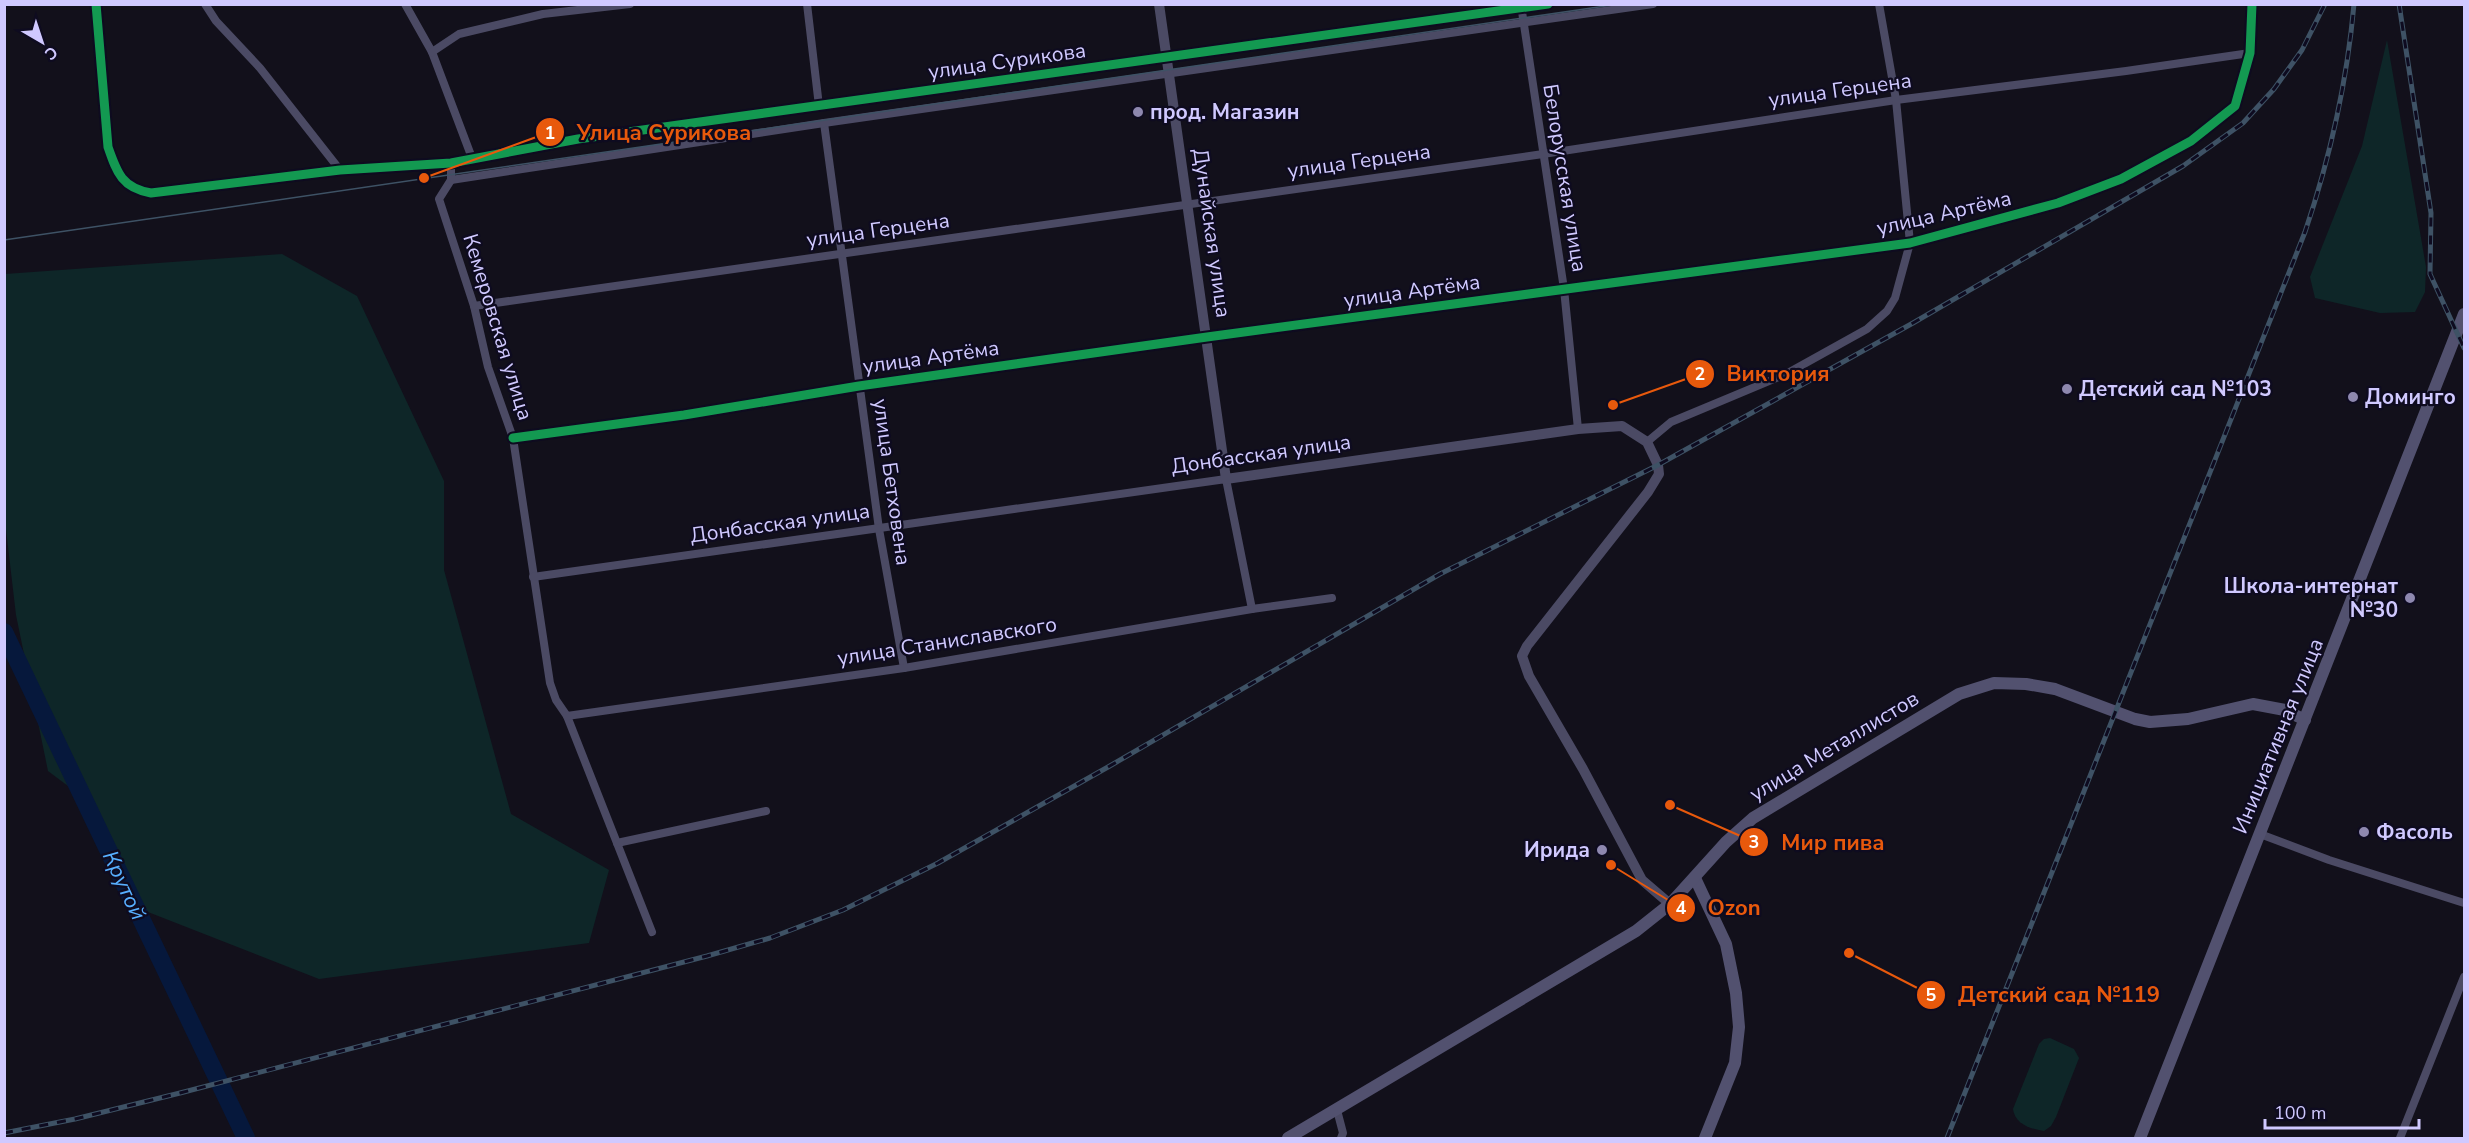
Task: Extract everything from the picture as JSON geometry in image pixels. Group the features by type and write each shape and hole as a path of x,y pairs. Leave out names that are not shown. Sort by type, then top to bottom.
{"main road":[{"name":"Инициативная улица","path":"2140,1138 2464,314"},
{"name":"улица Металлистов","path":"1288,1138 1636,931 1670,904 1726,842 1753,819 1959,694 1994,683 2026,684 2055,689 2135,719 2150,722 2188,719 2253,704 2285,710 2305,720"},
{"path":"1695,878 1726,944 1736,993 1739,1027 1735,1063 1706,1138"}],"street":[{"name":"улица Сурикова","path":"96,4 108,147 123,181 136,191 151,193 340,170 451,163 578,139 1548,4"},
{"path":"205,4 216,21 297,113 340,170"},
{"path":"405,4 432,52 472,158"},
{"path":"538,4 543,14"},
{"path":"432,52 459,34 543,14 630,4"},
{"path":"807,4 819,106"},
{"name":"Дунайская улица","path":"1159,4 1189,203 1226,479 1252,609"},
{"name":"улица Сурикова","path":"451,180 824,123 1653,4"},
{"path":"1670,904 1642,880 1583,769 1529,676 1522,656 1527,646 1614,537 1659,474 1658,465 1647,442 1671,423 1785,374 1867,329 1887,311 1895,298 1910,243 1896,100 1880,4"},
{"name":"улица Артёма","path":"513,438 684,415 860,386 1207,337 1910,243 2058,203 2121,179 2191,141 2235,105 2250,53 2252,4"},
{"name":"Белорусская улица","path":"1522,6 1564,289 1578,429"},
{"name":"улица Герцена","path":"474,306 1543,154 1896,100 2250,53"},
{"name":"улица Бетховена","path":"824,123 879,529 904,668"},
{"name":"Кемеровская улица","path":"451,163 451,180 439,199 474,306 488,367 513,438 550,682 556,700 567,716 652,932"},
{"name":"Донбасская улица","path":"533,577 1578,429 1622,426 1647,442"},
{"name":"улица Станиславского","path":"567,716 904,668 1252,609 1332,598"},
{"path":"617,843 766,811"},
{"path":"2260,834 2329,860 2464,903"},
{"path":"2400,1138 2464,977"},
{"path":"1337,1110 1343,1133 1341,1138"}],"green space":[{"path":"2387,40 2426,267 2425,292 2415,312 2380,313 2315,298 2310,277 2362,146"},
{"path":"282,254 357,296 444,481 444,570 511,814 609,870 589,943 319,979 148,912 76,792 48,771 16,615 5,521 5,274"},
{"path":"2050,1038 2074,1049 2079,1058 2056,1117 2051,1126 2044,1131 2024,1125 2014,1114 2013,1109 2039,1044 2044,1039"}],"waterway":[{"name":"Крутой","path":"4,632 246,1138"}],"tram line":[{"path":"4,240 1619,4"}],"railway":[{"path":"4,1133 75,1119 180,1093 707,956 770,938 843,910 938,863 1440,574 1658,465 1913,323 2183,166 2243,123 2274,89 2302,50 2325,4"},
{"path":"1947,1138 2305,232 2336,119 2347,62 2354,4"},
{"path":"2399,4 2431,213 2430,274 2464,348"}],"cycle path":[{"path":"96,4 108,147 122,178 133,187 151,193 340,170 451,163 578,139 1548,4"},
{"path":"513,438 684,415 859,386 1207,337 1910,243 2058,203 2121,179 2191,141 2235,106 2250,53 2252,4"}],"place":[{"name":"прод. Магазин","path":"1138,112"},
{"name":"Улица Сурикова","path":"424,178"},
{"name":"Детский сад №103","path":"2067,389"},
{"name":"Доминго","path":"2353,397"},
{"name":"Виктория","path":"1613,405"},
{"name":"Школа-интернат №30","path":"2410,598"},
{"name":"Мир пива","path":"1670,805"},
{"name":"Фасоль","path":"2364,832"},
{"name":"Ирида","path":"1602,850"},
{"name":"Ozon","path":"1611,865"},
{"name":"Детский сад №119","path":"1849,953"}]}
